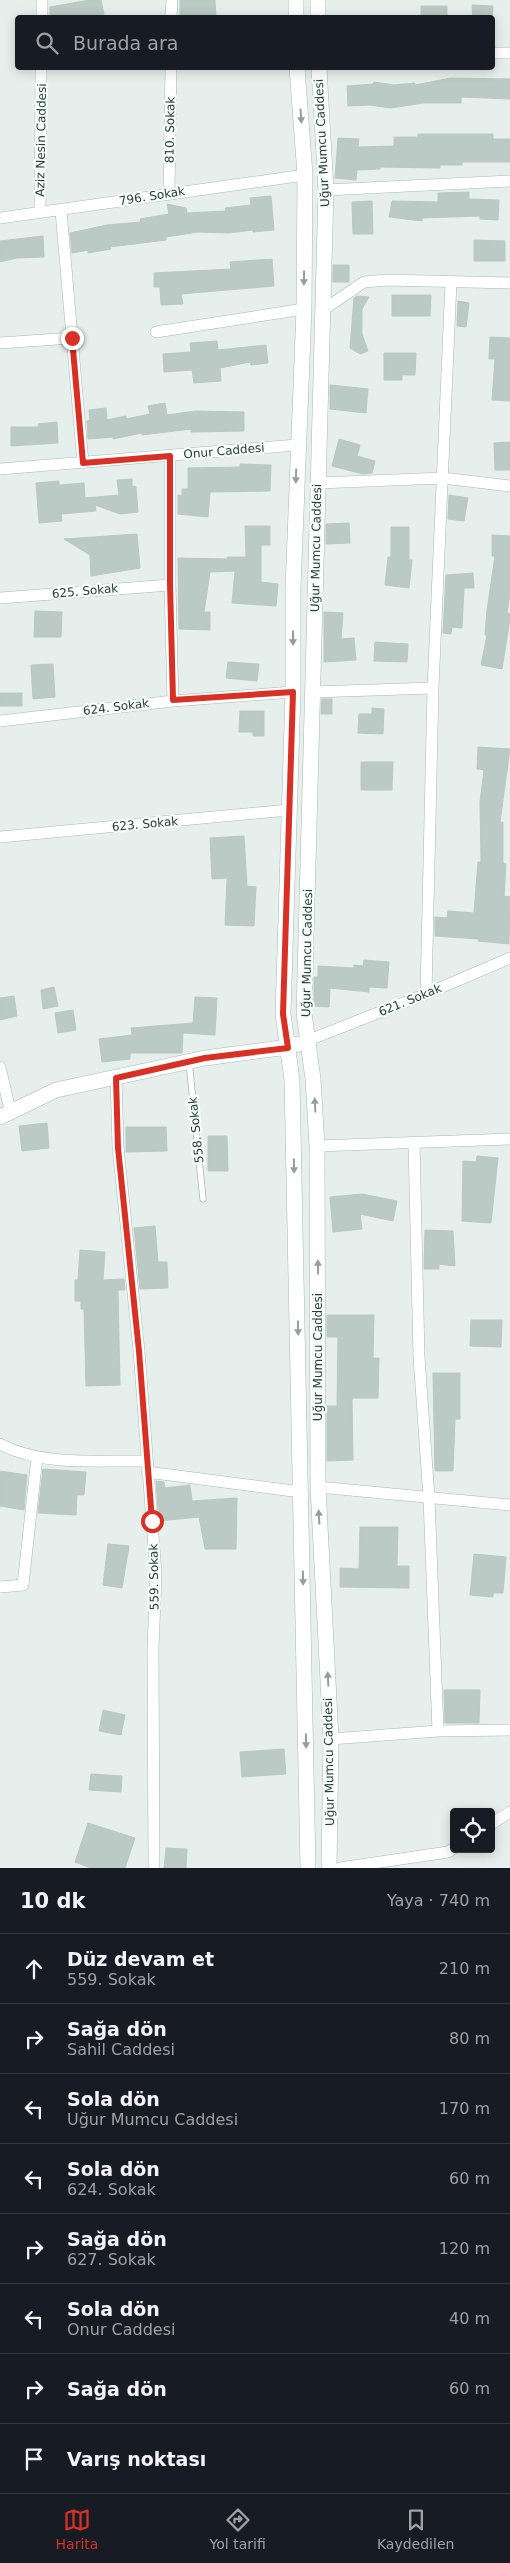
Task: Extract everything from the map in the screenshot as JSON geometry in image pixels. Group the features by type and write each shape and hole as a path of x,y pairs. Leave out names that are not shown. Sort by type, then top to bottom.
{"street":[{"path":"42,0 42,15"},
{"path":"171,15 172,0"},
{"path":"296,0 296,15"},
{"path":"318,0 318,15"},
{"path":"495,53 510,53"},
{"name":"Aziz Nesin Caddesi","path":"40,213 42,70"},
{"name":"810. Sokak","path":"169,193 171,70"},
{"name":"Uğur Mumcu Caddesi","path":"297,70 305,175 304,309 292,588 293,692 283,1014 292,1080 308,1868"},
{"name":"Uğur Mumcu Caddesi","path":"319,70 326,190 304,1012 309,1040 317,1146 318,1487 331,1739 330,1868"},
{"name":"796. Sokak","path":"0,218 61,211 169,193 305,175"},
{"path":"326,190 510,181"},
{"path":"61,211 83,463"},
{"path":"323,310 364,282 386,280 510,283"},
{"path":"426,994 433,688 451,282"},
{"path":"156,332 304,309"},
{"path":"0,343 72,338"},
{"name":"Onur Caddesi","path":"0,469 298,445"},
{"path":"170,456 170,584 173,700"},
{"path":"318,483 443,478 510,486"},
{"name":"625. Sokak","path":"0,598 170,584"},
{"path":"313,692 433,688"},
{"name":"624. Sokak","path":"0,721 173,700 293,692"},
{"name":"623. Sokak","path":"0,837 289,810"},
{"name":"621. Sokak","path":"309,1040 426,994 510,958"},
{"path":"0,1066 5,1113 56,1090 189,1062 288,1048 309,1040"},
{"name":"559. Sokak","path":"116,1078 118,1148 139,1351 156,1574 153,1649 154,1868"},
{"path":"317,1146 510,1139"},
{"path":"414,1143 419,1357 430,1498 438,1732"},
{"path":"0,1444 37,1457 147,1467 301,1492"},
{"path":"0,1587 22,1585 37,1457"},
{"path":"318,1487 510,1506"},
{"path":"331,1739 438,1732 510,1730"},
{"path":"495,1821 510,1812"},
{"path":"340,1868 450,1851"}],"lane":[{"name":"558. Sokak","path":"189,1062 203,1199"}],"building":[{"path":"101,0 104,14 50,15 50,7"},
{"path":"180,0 215,0 216,15 180,15"},
{"path":"472,5 493,6 492,15 473,15"},
{"path":"421,6 447,6 447,15 421,15"},
{"path":"451,78 510,79 510,99 461,97 461,103 424,103 391,108 370,105 348,106 347,86 373,84 374,82 394,85 415,83 415,85"},
{"path":"418,134 493,134 493,139 510,139 510,162 462,162 462,165 440,165 440,168 380,167 380,169 357,170 356,180 335,178 338,138 359,139 358,147 394,146 394,137 418,137"},
{"path":"469,192 469,199 499,200 498,220 480,219 480,216 422,218 422,221 389,217 392,201 438,202 438,193"},
{"path":"271,196 274,230 229,233 198,232 166,237 166,240 110,247 111,249 88,253 88,250 72,253 70,233 107,225 141,222 140,219 169,214 167,204 186,208 187,213 226,211 225,208 251,205 250,198"},
{"path":"372,201 373,234 353,234 352,202"},
{"path":"43,236 44,257 17,258 0,262 0,241"},
{"path":"474,240 505,241 505,261 474,261"},
{"path":"272,259 274,286 181,294 183,304 161,305 160,287 154,287 154,273 231,269 230,262"},
{"path":"333,265 349,265 349,282 333,282"},
{"path":"392,295 431,295 430,316 392,316"},
{"path":"357,296 369,297 362,309 362,334 368,351 360,354 350,348 354,298"},
{"path":"458,301 469,303 466,327 457,326"},
{"path":"490,337 510,338 510,401 492,400 495,359 489,359"},
{"path":"217,341 218,350 266,345 268,363 251,365 250,362 220,368 221,381 194,383 192,370 164,372 163,354 191,352 190,343"},
{"path":"384,353 416,353 415,375 402,375 402,380 384,380"},
{"path":"330,385 368,389 366,413 330,409"},
{"path":"165,403 167,415 196,411 244,412 244,431 191,432 191,429 142,435 142,433 113,439 113,437 88,439 87,421 90,420 89,410 106,408 107,420 126,416 126,419 150,414 148,406"},
{"path":"57,422 58,443 11,446 11,427 39,427 38,424"},
{"path":"339,439 360,445 357,456 375,461 372,473 363,474 332,466"},
{"path":"510,442 510,470 495,470 494,443"},
{"path":"240,464 271,465 270,491 210,492 208,517 178,514 178,495 182,496 182,489 188,489 188,468 240,467"},
{"path":"132,479 132,486 136,487 138,512 120,514 95,505 96,511 61,514 62,521 39,523 36,483 59,481 59,485 84,483 85,498 119,495 117,480"},
{"path":"449,495 468,498 464,521 448,519"},
{"path":"349,523 350,543 326,544 326,524"},
{"path":"245,526 270,526 270,545 261,545 261,582 278,584 276,606 232,603 235,571 210,572 204,612 210,612 210,630 179,629 178,558 228,559 227,557 246,557"},
{"path":"391,527 409,527 409,560 412,560 409,588 385,585 388,557 391,557"},
{"path":"137,534 140,568 91,576 90,555 64,539"},
{"path":"492,535 510,536 510,593 507,613 510,614 510,619 502,669 481,665 487,635 485,635 487,610 495,556 492,556"},
{"path":"473,573 474,588 464,588 462,628 452,627 451,634 443,633 446,575"},
{"path":"35,611 62,612 61,637 34,637"},
{"path":"324,612 343,613 341,639 354,638 356,660 324,662"},
{"path":"375,642 408,644 407,662 374,661"},
{"path":"228,662 259,664 257,681 226,678"},
{"path":"53,664 55,697 33,699 31,665"},
{"path":"0,693 22,693 22,706 0,706"},
{"path":"322,699 332,699 332,714 321,714"},
{"path":"372,708 384,709 383,734 358,733 359,714 372,714"},
{"path":"240,711 264,711 264,736 253,736 253,732 239,732"},
{"path":"478,747 510,749 500,822 503,822 503,863 506,864 504,896 510,897 509,944 478,941 479,939 435,936 435,917 447,918 448,911 474,913 478,862 481,862 480,802 484,770 477,769"},
{"path":"361,762 393,762 392,790 361,790"},
{"path":"244,836 247,886 256,887 254,926 225,925 227,878 212,879 210,838"},
{"path":"364,960 389,962 387,988 369,987 369,992 330,988 329,1007 314,1006 314,977 318,977 318,966 354,968 354,965 363,966"},
{"path":"54,987 58,1006 43,1009 41,990"},
{"path":"14,996 17,1016 0,1020 0,998"},
{"path":"195,997 217,998 215,1035 183,1033 182,1053 130,1053 130,1059 102,1062 99,1039 132,1035 131,1028 193,1023"},
{"path":"73,1010 76,1030 58,1033 55,1013"},
{"path":"47,1123 49,1148 22,1151 19,1126"},
{"path":"126,1127 166,1127 167,1151 126,1152"},
{"path":"208,1136 227,1136 228,1171 208,1171"},
{"path":"477,1156 498,1158 491,1223 462,1221 463,1161 476,1162"},
{"path":"362,1194 397,1201 393,1221 360,1214 362,1229 333,1232 330,1197"},
{"path":"155,1226 158,1262 167,1262 168,1288 140,1289 134,1228"},
{"path":"425,1230 453,1231 455,1266 439,1264 439,1269 424,1269"},
{"path":"80,1250 105,1252 103,1280 124,1279 125,1290 118,1290 120,1385 86,1386 84,1309 81,1309 81,1301 75,1301 75,1280 78,1280"},
{"path":"327,1315 374,1315 373,1358 379,1358 378,1398 352,1398 353,1460 327,1461 327,1406 337,1406 338,1337 327,1337"},
{"path":"471,1320 502,1320 501,1347 470,1346"},
{"path":"433,1373 460,1373 460,1419 455,1419 453,1471 435,1471"},
{"path":"43,1469 86,1472 84,1495 77,1495 76,1515 38,1513"},
{"path":"0,1471 27,1475 24,1510 0,1506"},
{"path":"156,1481 164,1482 165,1488 190,1485 192,1501 237,1498 236,1549 205,1549 199,1517 159,1521"},
{"path":"360,1527 398,1527 397,1566 409,1566 409,1588 340,1587 340,1568 359,1569"},
{"path":"108,1544 129,1546 122,1588 103,1585"},
{"path":"474,1554 506,1557 503,1593 493,1593 493,1597 470,1595"},
{"path":"444,1690 480,1690 479,1723 445,1723"},
{"path":"103,1710 125,1715 121,1735 99,1731"},
{"path":"284,1749 286,1774 242,1777 240,1752"},
{"path":"91,1774 122,1776 121,1792 89,1790"},
{"path":"88,1823 135,1838 125,1868 91,1868 75,1862"},
{"path":"166,1848 187,1849 186,1868 164,1868"}],"route":[{"path":"72,338 83,463 170,456 170,584 173,700 293,692 283,1014 288,1048 205,1058 116,1078 118,1148 139,1351 148,1495 152,1521"}]}
